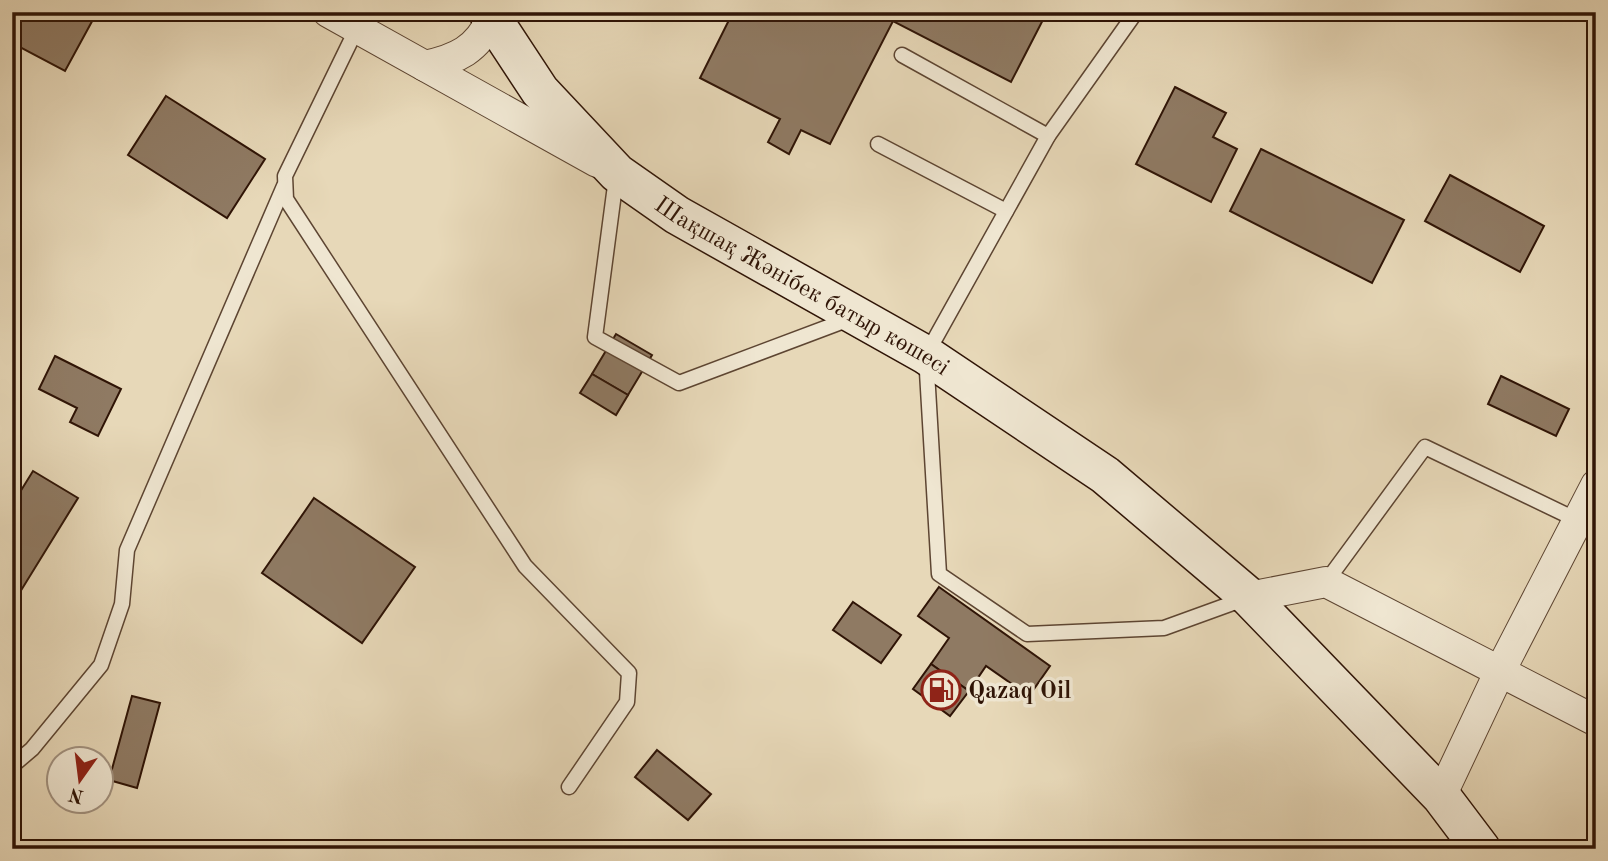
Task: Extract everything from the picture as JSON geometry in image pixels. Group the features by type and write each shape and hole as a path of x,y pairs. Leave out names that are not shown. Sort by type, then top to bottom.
{"main road":[{"path":"490,15 540,91 617,173"},
{"name":"Шақшақ Жәнібек батыр көшесі","path":"617,173 677,215 926,355 1105,475 1249,597 1441,796 1481,849"}],"street":[{"name":"Шақшақ Жәнібек батыр көшесі","path":"328,12 617,173"},
{"path":"425,66 455,59 474,47 490,15"},
{"path":"1441,796 1499,673 1596,485"},
{"path":"1249,597 1326,582 1499,673 1596,720"}],"lane":[{"path":"1136,12 1048,136 926,355 939,574 1027,634 1164,628 1249,597"},
{"path":"357,28 285,176 286,199 525,566 629,673 627,702 569,787"},
{"path":"902,55 1048,136"},
{"path":"878,144 1006,211"},
{"path":"617,173 595,337 679,383 859,316"},
{"path":"12,766 32,749 101,665 122,604 127,551 284,186"},
{"path":"1326,582 1425,447 1577,520"}],"building":[{"path":"12,12 96,14 65,71 12,43"},
{"path":"733,12 1047,12 1011,82 893,21 830,144 801,130 789,154 768,142 780,119 700,78"},
{"path":"1175,87 1226,113 1213,137 1237,149 1211,202 1136,164"},
{"path":"166,96 265,159 227,218 128,155"},
{"path":"1261,149 1404,220 1372,283 1230,211"},
{"path":"1450,175 1544,226 1520,272 1425,221"},
{"path":"616,334 652,355 628,395 592,374"},
{"path":"55,356 121,389 98,436 70,422 77,408 39,389"},
{"path":"592,374 628,395 616,415 580,393"},
{"path":"1501,376 1569,409 1556,436 1488,404"},
{"path":"33,471 78,498 17,597 12,594 12,505"},
{"path":"314,498 415,567 362,643 262,573"},
{"path":"939,587 1050,666 1029,696 986,666 969,691 931,664 949,638 918,616"},
{"path":"853,602 901,635 881,663 833,630"},
{"name":"Qazaq Oil","path":"931,664 969,691 950,716 913,689"},
{"path":"132,696 160,703 137,788 116,782 116,754"},
{"path":"657,750 711,794 688,820 635,777"}],"place":[{"name":"Qazaq Oil","path":"941,690"}]}
